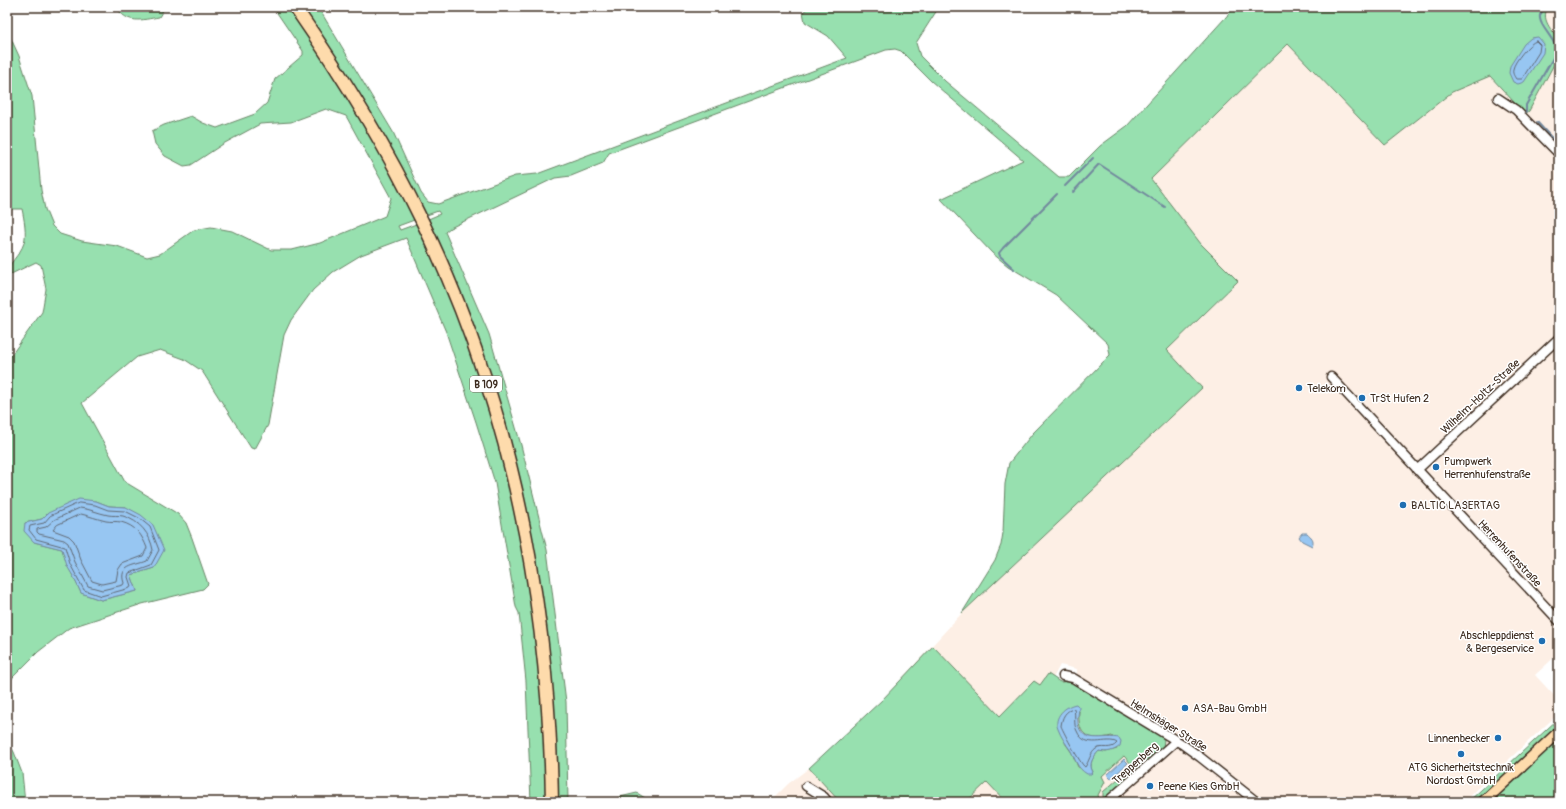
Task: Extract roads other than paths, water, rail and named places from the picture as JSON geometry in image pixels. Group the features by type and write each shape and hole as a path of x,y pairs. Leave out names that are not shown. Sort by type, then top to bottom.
{"highway":[{"name":"B 109","path":"295,7 324,47 352,93 389,156 411,198 452,289 490,395 521,512 538,609 546,680 552,802"}],"main road":[{"path":"1483,802 1559,732"}],"street":[{"path":"1498,98 1516,110 1559,154"},
{"name":"Wilhelm-Holtz-Straße","path":"1417,470 1559,338"},
{"name":"Herrenhufenstraße","path":"1331,377 1559,621"},
{"name":"Helmshäger Straße","path":"1063,676 1073,678 1176,741 1200,757 1257,802"},
{"name":"Treppenberg","path":"1107,802 1176,741"},
{"path":"806,786 828,802"}],"water":[{"path":"1538,37 1544,44 1543,53 1524,82 1518,84 1513,82 1509,73 1510,66 1524,44 1531,38"},
{"path":"79,499 96,501 109,506 126,507 141,515 153,525 164,550 154,568 131,575 137,591 101,600 81,593 67,566 62,549 34,542 24,531 25,523 42,519 48,513"},
{"path":"1302,533 1307,533 1311,537 1313,540 1312,546 1302,541 1299,537"},
{"path":"1076,704 1079,707 1078,723 1080,730 1084,734 1094,738 1119,738 1121,741 1120,746 1115,749 1108,752 1099,751 1097,753 1091,763 1093,772 1091,774 1087,774 1079,767 1065,743 1057,725 1057,720 1061,713 1068,707"},
{"path":"1124,759 1128,763 1111,779 1107,775"}],"waterway":[{"path":"1526,112 1526,105 1557,51 1554,42 1544,28 1540,19 1540,15 1546,7"},
{"path":"1537,122 1559,146"},
{"path":"1065,186 1093,158"},
{"path":"1073,192 1099,164 1165,207"},
{"path":"1014,269 1000,256 999,253 1057,194"}],"place":[{"name":"Telekom","path":"1299,388"},
{"name":"TrSt Hufen 2","path":"1362,398"},
{"name":"Pumpwerk Herrenhufenstraße","path":"1436,467"},
{"name":"BALTIC LASERTAG","path":"1403,505"},
{"name":"Abschleppdienst & Bergeservice","path":"1542,641"},
{"name":"ASA-Bau GmbH","path":"1185,708"},
{"name":"Linnenbecker","path":"1498,738"},
{"name":"ATG Sicherheitstechnik Nordost GmbH","path":"1461,754"},
{"name":"Peene Kies GmbH","path":"1150,786"}]}
